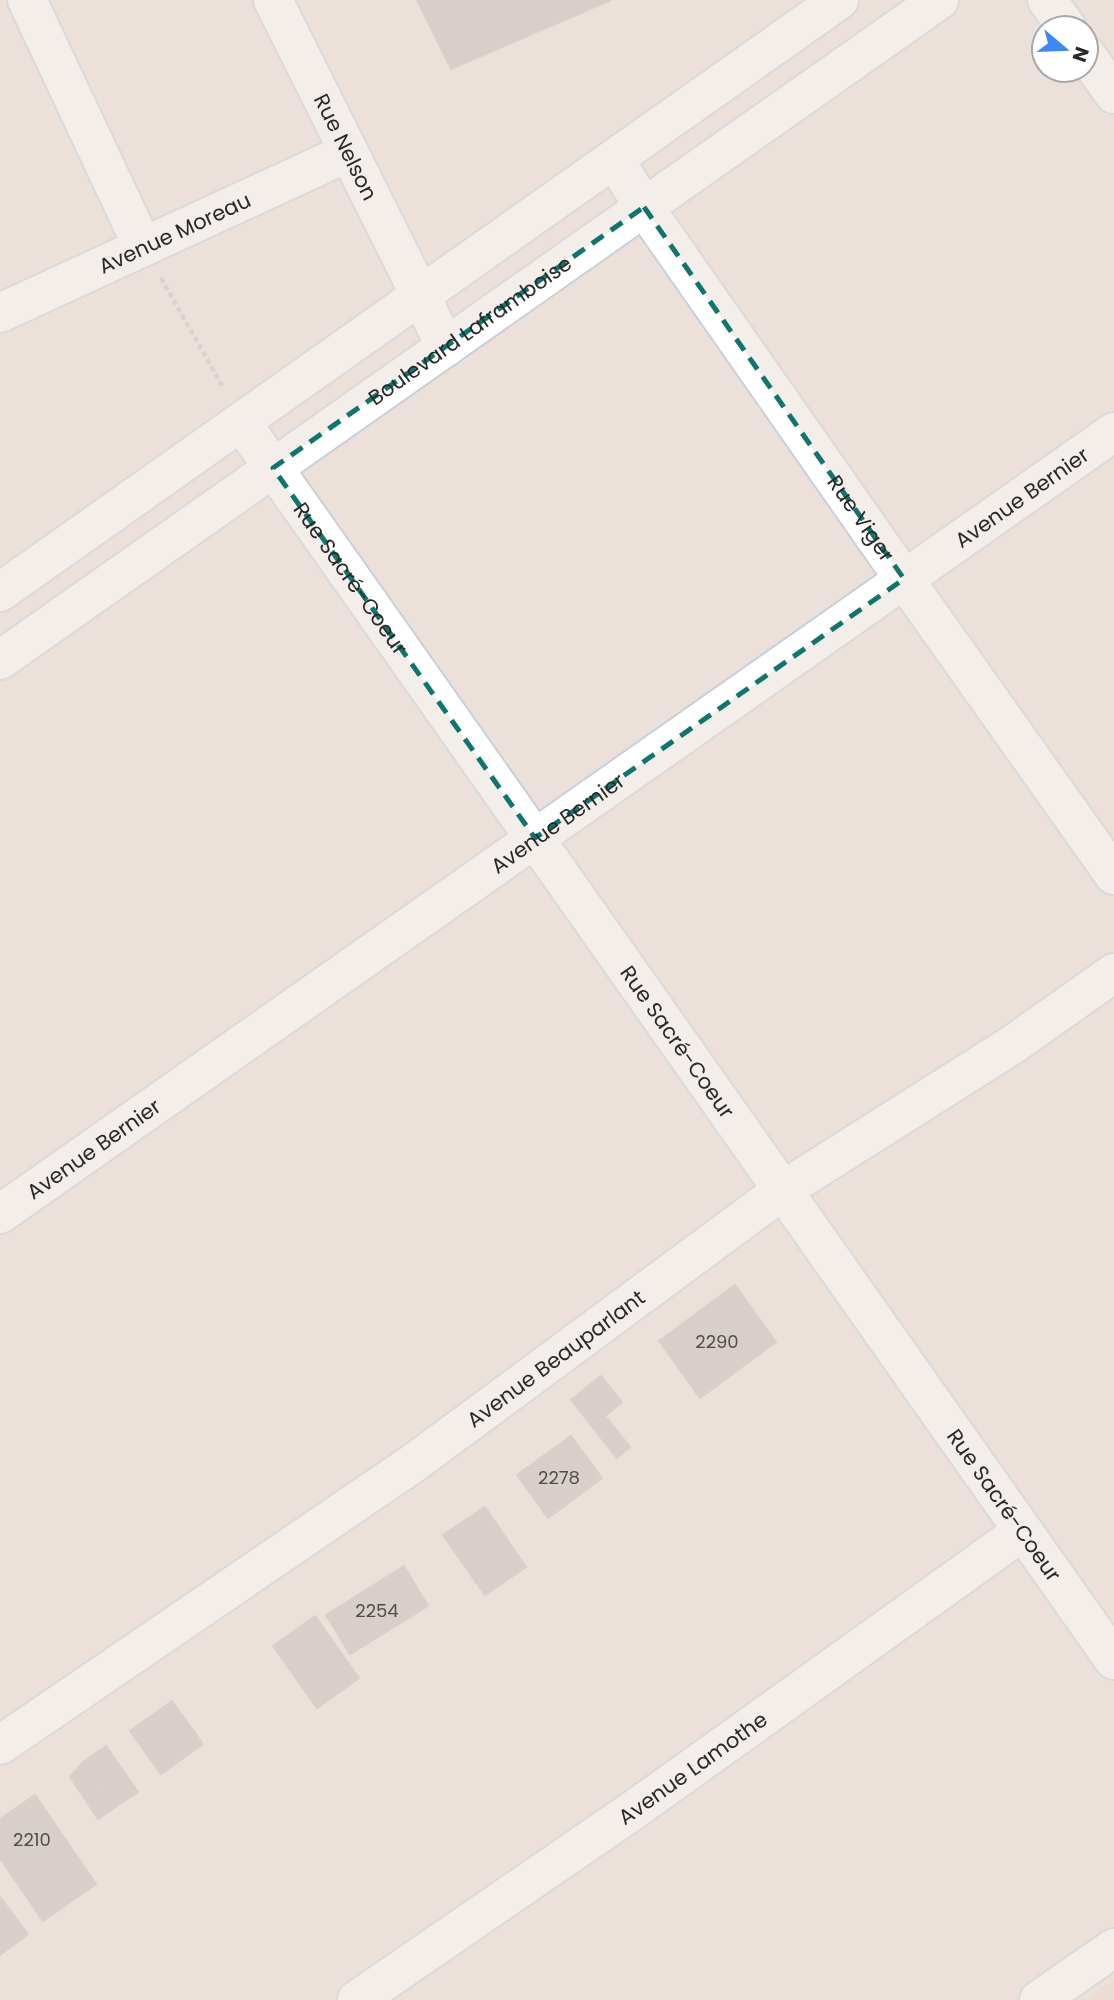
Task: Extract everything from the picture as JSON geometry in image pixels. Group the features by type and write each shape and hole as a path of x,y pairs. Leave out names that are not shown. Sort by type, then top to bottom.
{"street":[{"path":"27,0 143,247"},
{"name":"Rue Nelson","path":"273,0 446,347"},
{"path":"0,592 235,410 421,295 839,0"},
{"name":"Boulevard Laframboise","path":"0,660 939,0"},
{"path":"1100,74 1114,94"},
{"name":"Avenue Moreau","path":"0,313 349,152"},
{"name":"Rue Viger","path":"614,159 644,207 1114,875"},
{"name":"Rue Sacré-Coeur","path":"235,410 273,468 1023,1531 1110,1646"},
{"name":"Avenue Bernier","path":"0,1213 1114,432"},
{"name":"Avenue Beauparlant","path":"0,1745 415,1462 783,1191 1012,1045 1114,973"},
{"name":"Avenue Lamothe","path":"357,2000 635,1809 1023,1531"},
{"path":"1039,2000 1114,1948"}],"path":[{"path":"143,247 235,410"}],"highlighted area":[{"path":"644,207 904,579 535,838 273,468"}],"shaded area":[{"path":"1114,1980 1114,2000 1085,2000"}],"building":[{"path":"417,0 611,0 451,69"},
{"path":"735,1285 776,1342 700,1398 659,1341"},
{"path":"601,1376 622,1402 605,1416 630,1447 617,1458 571,1400"},
{"path":"571,1436 602,1478 548,1518 517,1475"},
{"path":"485,1507 526,1567 485,1595 443,1535"},
{"path":"404,1566 428,1606 350,1654 326,1615"},
{"path":"315,1616 359,1678 317,1708 273,1646"},
{"path":"172,1701 203,1744 161,1774 130,1731"},
{"path":"106,1746 138,1792 114,1808 82,1763"},
{"path":"82,1763 114,1808 98,1819 70,1777"},
{"path":"35,1795 96,1884 43,1921 0,1858 0,1819"},
{"path":"0,1897 28,1934 0,1955"}]}
